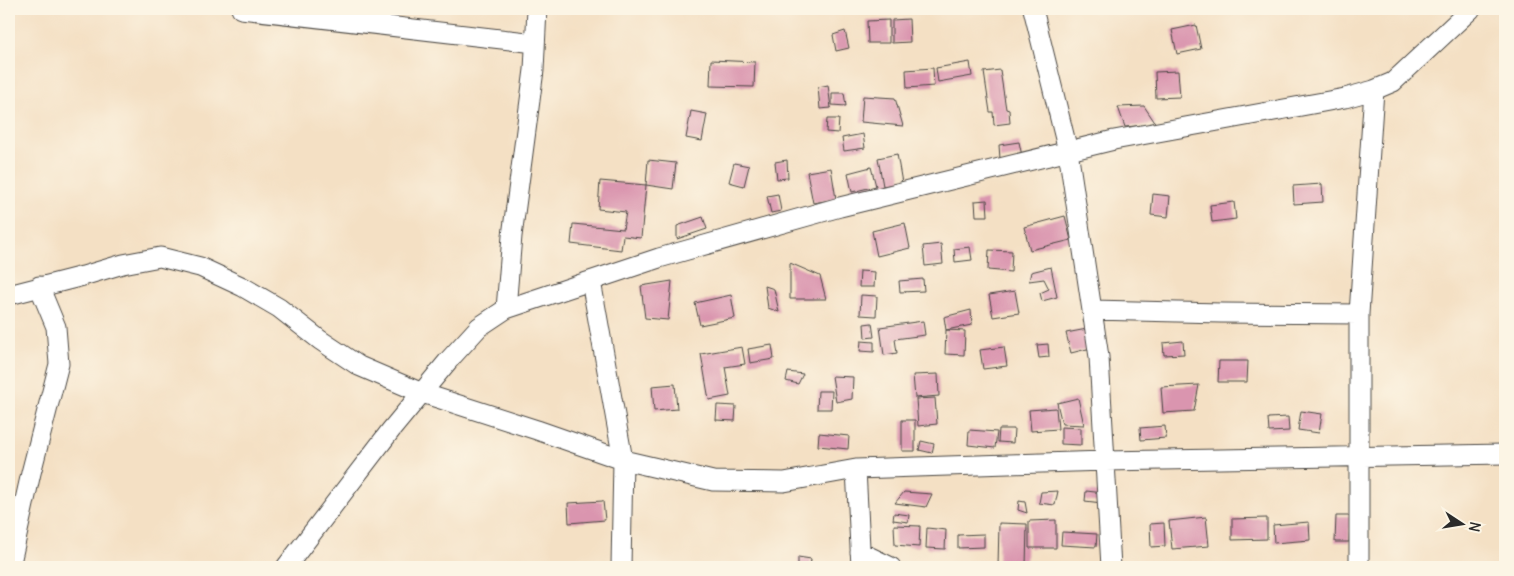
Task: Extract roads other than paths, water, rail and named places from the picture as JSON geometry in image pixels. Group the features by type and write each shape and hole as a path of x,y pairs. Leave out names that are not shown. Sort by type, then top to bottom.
{"street":[{"path":"249,9 535,43"},
{"path":"506,309 512,236 534,70 537,9"},
{"path":"1033,9 1068,151 1099,357 1111,567"},
{"path":"286,567 422,392 479,327 506,309 659,258 840,207 1123,138 1345,98 1374,90 1393,82 1471,9"},
{"path":"1359,567 1359,314 1374,90"},
{"path":"9,295 123,264 160,257 200,266 243,287 279,308 320,340 359,366 422,392 623,460 713,481 784,482 856,469 1105,461 1505,454"},
{"path":"591,281 623,460 621,567"},
{"path":"10,567 59,364 56,327 39,286"},
{"path":"1092,310 1359,314"},
{"path":"856,469 861,560 891,567"}]}
